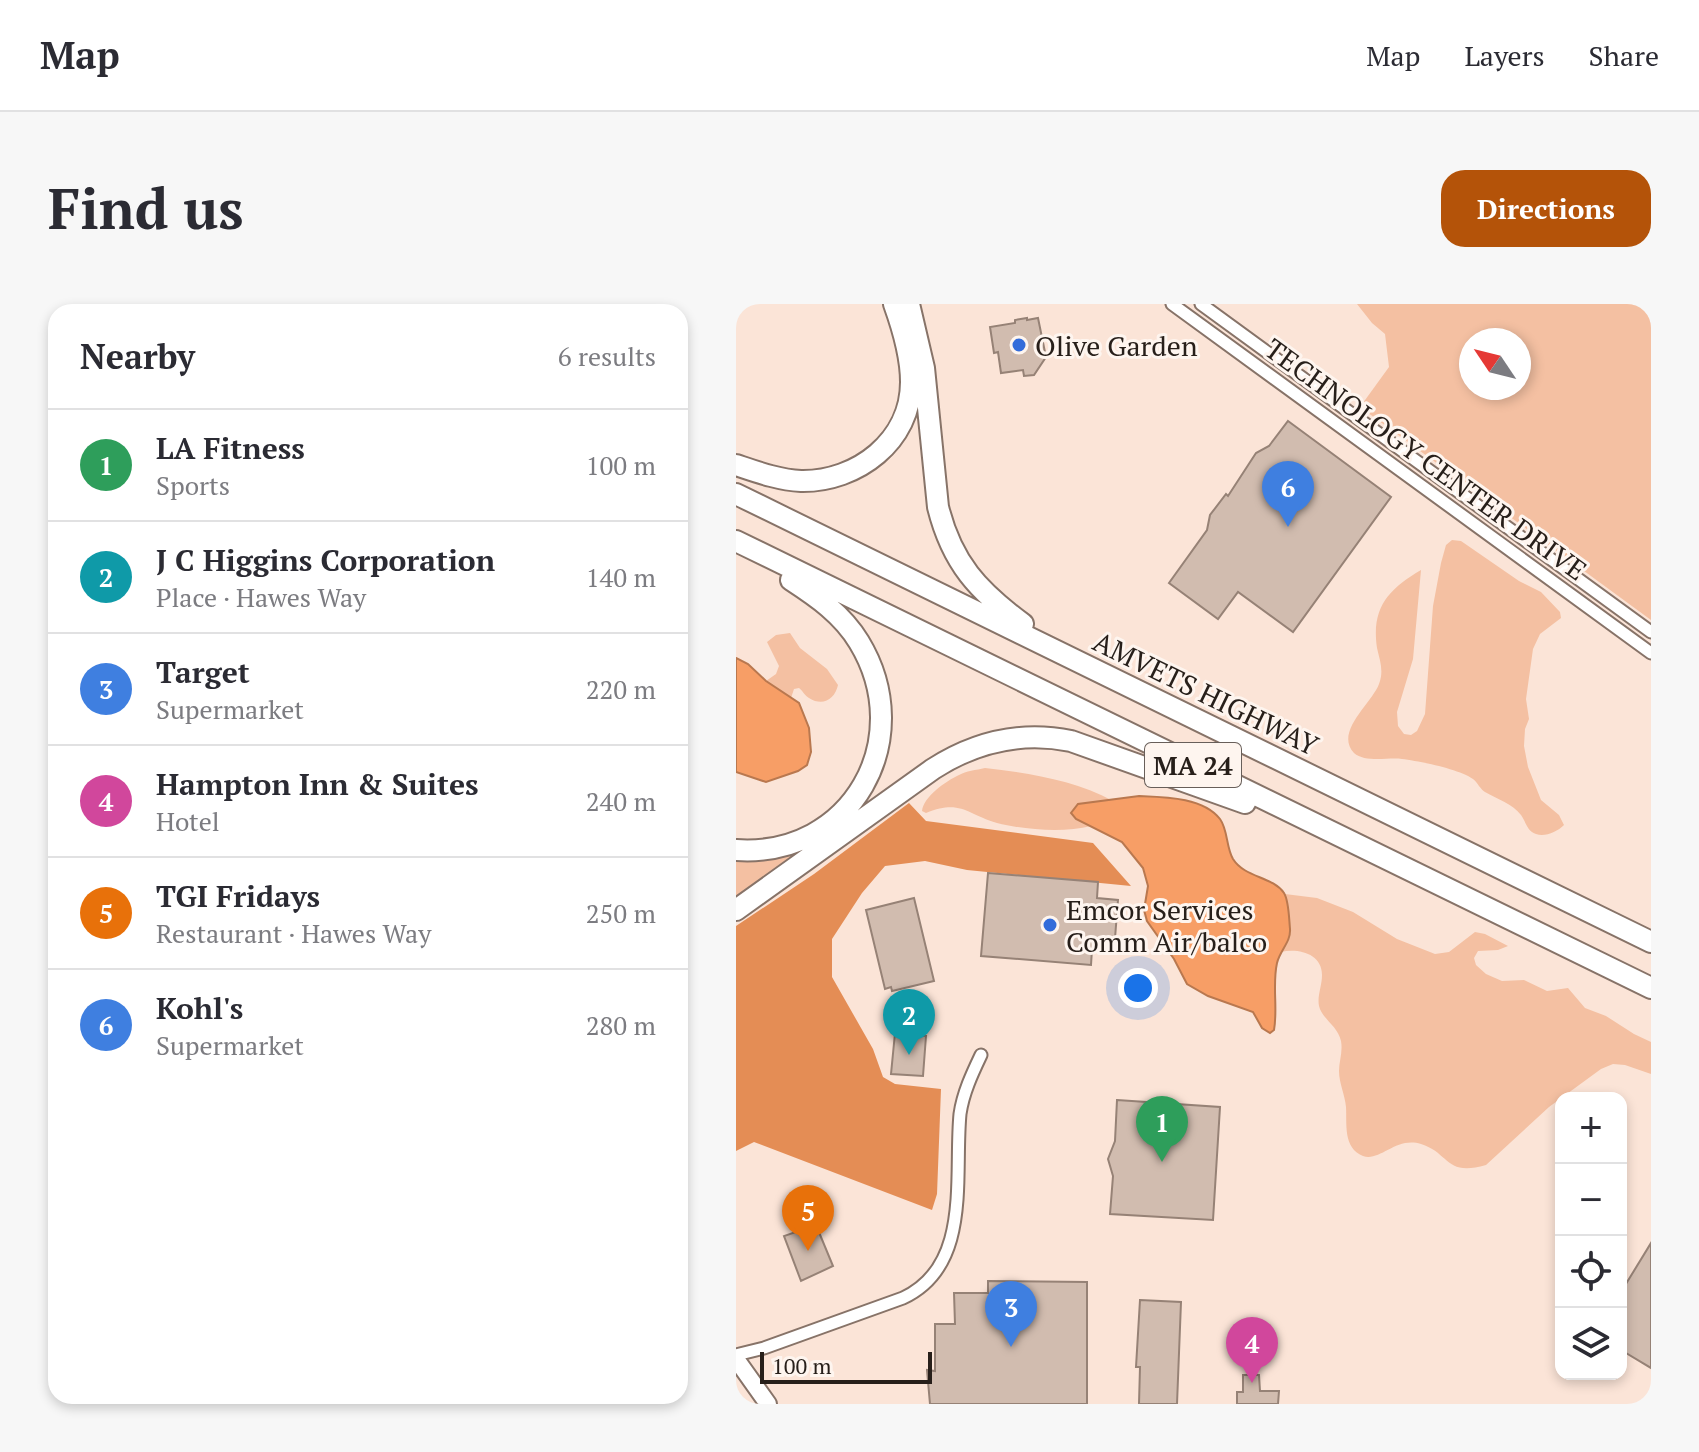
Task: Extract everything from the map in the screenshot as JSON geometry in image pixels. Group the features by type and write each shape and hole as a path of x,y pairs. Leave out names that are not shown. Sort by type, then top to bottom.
{"highway":[{"path":"736,465 779,478 819,480 851,472 878,454 902,423 911,391 906,342 894,304"},
{"path":"909,304 924,368 938,507 957,559 983,593 1024,625 1137,691"},
{"name":"AMVETS HIGHWAY","path":"736,494 1651,942"},
{"path":"736,544 805,589 846,624 869,662 882,718 880,744 873,768 856,798 834,821 799,842 774,849 736,850"},
{"name":"MA 24","path":"736,544 1651,988"},
{"path":"736,910 949,758 997,740 1043,737 1088,746 1214,791 1463,896"}],"main road":[{"path":"736,1357 768,1404"}],"street":[{"name":"TECHNOLOGY CENTER DRIVE","path":"1172,304 1651,653"},
{"name":"TECHNOLOGY CENTER DRIVE","path":"1201,304 1651,632"},
{"path":"736,1357 903,1298 920,1289 934,1276 954,1233 961,1112 967,1086 981,1055"}],"shaded area":[{"path":"1357,304 1651,304 1651,620 1360,407 1389,367 1385,334"},
{"path":"1452,540 1461,541 1519,581 1541,592 1560,612 1561,618 1540,634 1533,649 1526,699 1529,719 1524,746 1528,767 1541,800 1559,815 1564,825 1551,833 1533,833 1518,811 1485,792 1467,775 1409,760 1364,758 1354,753 1349,745 1351,727 1375,692 1380,679 1376,634 1380,610 1391,592 1421,570 1413,659 1397,712 1398,726 1404,734 1411,735 1417,731 1425,714 1433,606 1446,545"},
{"path":"790,633 800,648 827,669 838,685 828,700 814,701 799,688 794,689 791,698 766,681 776,674 779,666 767,642 776,635"},
{"path":"736,658 799,703 809,728 811,752 807,765 798,771 766,782 736,772"},
{"path":"985,768 1067,783 1113,801 1078,804 1072,813 1076,819 1091,826 1069,829 1044,830 997,823 963,809 948,807 926,813 922,811 931,795 948,781 965,772"},
{"path":"1139,796 1193,802 1213,812 1223,823 1231,854 1238,865 1273,883 1284,893 1290,934 1277,963 1275,1022 1274,1030 1270,1033 1262,1028 1253,1012 1208,996 1187,984 1174,959 1147,921 1144,910 1148,886 1143,868 1122,842 1076,819 1071,813 1078,804"},
{"path":"909,803 926,821 1093,843 1131,886 967,870 925,861 885,866 862,893 832,939 832,977 873,1049 883,1077 895,1084 941,1089 937,1194 932,1210 754,1142 736,1151 736,926 814,874"},
{"path":"807,845 811,848 736,901 736,859 773,856"},
{"path":"1285,894 1317,898 1353,912 1397,939 1435,954 1449,952 1475,932 1485,934 1508,946 1478,951 1474,958 1476,965 1486,974 1502,981 1524,980 1547,991 1568,988 1585,1008 1606,1016 1651,1042 1651,1074 1613,1064 1570,1092 1555,1092 1555,1103 1486,1165 1473,1168 1455,1166 1430,1148 1412,1142 1376,1156 1363,1156 1352,1147 1347,1135 1345,1102 1339,1076 1341,1041 1319,1006 1321,968 1308,954 1281,952 1288,939 1289,917"}],"building":[{"name":"Olive Garden","path":"1038,318 1046,357 1034,375 1024,376 1023,370 1001,373 990,327"},
{"path":"1288,421 1391,497 1293,632 1238,592 1218,619 1169,583 1207,530 1210,515 1226,494 1228,496 1256,453 1269,446"},
{"name":"Emcor Services Comm Air/balco","path":"988,873 1098,882 1097,898 1118,900 1114,951 1092,949 1091,965 981,956"},
{"path":"914,898 934,981 892,991 891,987 885,989 866,910"},
{"path":"895,1033 926,1036 923,1076 891,1074"},
{"path":"1117,1100 1220,1107 1213,1220 1110,1214 1113,1176 1108,1159 1115,1141"},
{"path":"816,1225 833,1266 801,1281 784,1236"},
{"path":"1651,1243 1651,1368 1627,1354 1627,1282"},
{"path":"988,1281 1087,1282 1087,1404 930,1404 927,1370 935,1371 935,1324 955,1324 954,1293 988,1293"},
{"path":"1140,1300 1181,1302 1177,1404 1139,1404 1140,1367 1136,1367"},
{"path":"1243,1375 1259,1375 1260,1391 1279,1391 1278,1404 1237,1404 1237,1392 1243,1392"}],"place":[{"name":"Olive Garden","path":"1019,345"},
{"name":"Kohl's","path":"1288,527"},
{"name":"Emcor Services Comm Air/balco","path":"1050,925"},
{"name":"J C Higgins Corporation","path":"909,1055"},
{"name":"LA Fitness","path":"1162,1162"},
{"name":"TGI Fridays","path":"808,1251"},
{"name":"Target","path":"1011,1347"},
{"name":"Hampton Inn & Suites","path":"1252,1383"}]}
